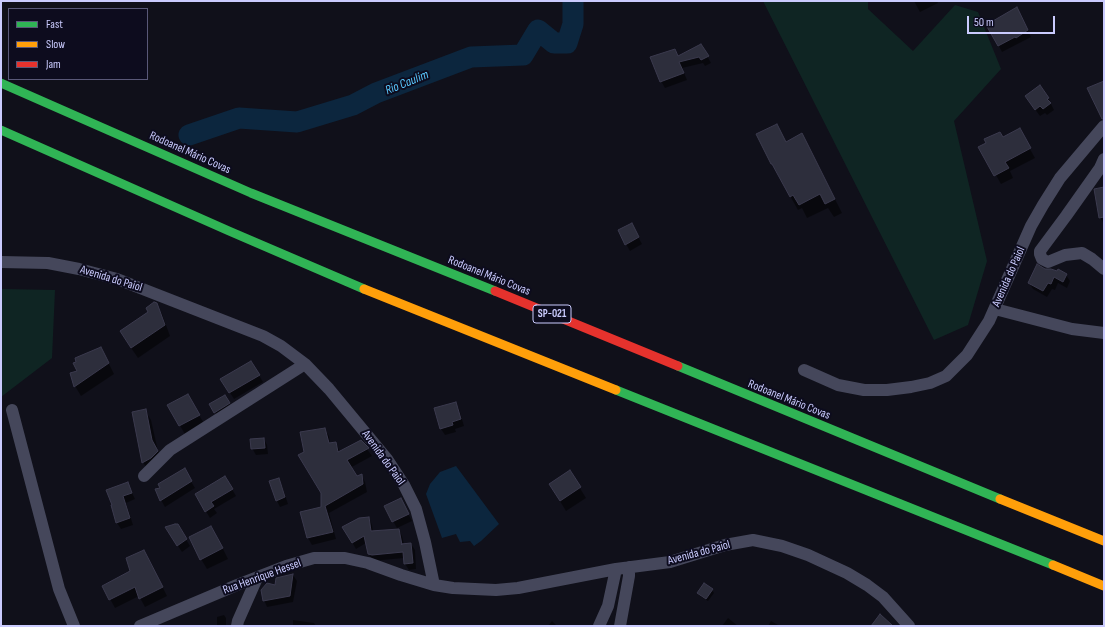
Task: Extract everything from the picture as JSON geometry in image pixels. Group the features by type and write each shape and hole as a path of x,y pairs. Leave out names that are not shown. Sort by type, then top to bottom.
{"highway":[{"name":"Rodoanel Mário Covas","path":"1,83 259,196 566,320 944,477 1104,541"},
{"path":"1,130 229,232 382,296 1104,586"}],"street":[{"name":"Avenida do Paiol","path":"804,370 838,385 864,390 887,390 911,387 930,383 946,376 967,355 983,332 995,309 1031,226 1043,204 1060,178 1104,126"},
{"path":"1104,158 1100,168 1040,251 1040,254 1042,259 1048,262 1065,255 1082,253 1104,269"},
{"name":"Avenida do Paiol","path":"1,262 48,263 117,279 263,336 281,346 306,364 329,389 387,459 404,485 416,509 434,585 453,588 496,590 518,588 616,569 670,562 725,545 753,540 782,546 808,555 847,573 883,597 909,626"},
{"path":"995,309 1072,329 1104,333"},
{"path":"144,476 170,450 306,364"},
{"path":"12,410 59,589 74,626"},
{"name":"Rua Henrique Hessel","path":"140,626 237,585 286,566 314,558 345,558 368,563 434,585"},
{"path":"620,626 629,576 629,567"},
{"path":"599,626 608,606 616,569"},
{"path":"237,626 257,578"}],"green space":[{"path":"763,1 868,1 868,9 913,51 955,5 978,12 1001,69 954,121 987,261 968,325 934,340"},
{"path":"1,289 55,290 52,358 1,397"}],"water":[{"path":"456,466 499,524 474,546 470,541 460,542 456,534 442,538 426,494 430,484 440,472"}],"building":[{"path":"1017,7 1028,30 1016,38 1015,37 998,46 986,25"},
{"path":"701,44 709,56 701,60 699,57 679,62 684,73 660,82 650,57 675,49 678,56"},
{"path":"1104,81 1104,119 1102,119 1087,88"},
{"path":"1040,85 1049,98 1047,99 1051,103 1043,109 1040,106 1035,110 1025,96"},
{"path":"777,124 786,142 802,133 835,199 825,204 820,194 799,205 793,195 790,197 756,134"},
{"path":"1020,128 1031,148 1005,162 1009,168 994,176 978,147 986,143 984,139 1000,132 1003,137"},
{"path":"1104,187 1104,217 1099,218 1094,189"},
{"path":"632,223 639,237 625,245 618,230"},
{"path":"1037,264 1045,269 1057,271 1058,269 1067,274 1063,282 1054,277 1051,284 1048,283 1043,291 1028,283"},
{"path":"154,302 157,303 165,325 131,348 120,331 148,312 146,308"},
{"path":"101,347 109,363 74,387 70,373 77,371 73,363 76,362 75,358"},
{"path":"251,361 260,375 229,393 220,379"},
{"path":"188,394 200,415 179,426 167,405"},
{"path":"225,395 230,403 214,413 209,404"},
{"path":"456,402 461,419 452,422 453,425 440,429 434,408"},
{"path":"146,409 152,440 158,451 151,458 142,463 132,412"},
{"path":"325,428 329,443 336,442 338,452 361,440 369,448 347,460 357,476 362,474 363,484 325,506 333,532 307,538 300,512 321,507 321,493 298,455 304,452 300,432"},
{"path":"264,438 265,448 251,449 250,439"},
{"path":"185,468 192,481 160,501 155,489 160,488 158,484"},
{"path":"570,470 581,487 560,501 549,484"},
{"path":"225,476 233,489 211,502 214,506 205,512 195,494"},
{"path":"279,478 285,497 276,501 269,481"},
{"path":"128,482 132,493 123,496 130,518 116,523 112,505 106,490"},
{"path":"401,498 409,514 392,522 384,506"},
{"path":"369,517 371,531 399,529 402,544 411,543 413,563 404,564 403,552 372,555 368,554 364,536 352,543 342,527 359,518"},
{"path":"178,524 187,539 177,546 165,527"},
{"path":"211,526 223,548 200,560 189,537"},
{"path":"144,550 163,587 139,599 135,587 109,600 102,586 130,571 126,558"},
{"path":"293,574 290,596 263,601 261,590 267,583 275,585 276,578"},
{"path":"704,583 713,589 706,599 697,593"},
{"path":"880,614 893,626 871,626"}],"waterway":[{"name":"Rio Caulim","path":"189,135 239,118 297,122 353,105 376,93 471,57 523,55 538,30 554,43 567,43 573,24 573,1"}],"traffic: fast":[{"path":"1,83 251,193 495,291"},
{"path":"1,130 364,289"},
{"path":"678,366 1000,499"},
{"path":"616,390 1053,565"}],"traffic: slow":[{"path":"364,289 616,390"},
{"path":"1000,499 1104,541"},
{"path":"1053,565 1104,586"}],"traffic: jam":[{"path":"495,291 678,366"}]}
